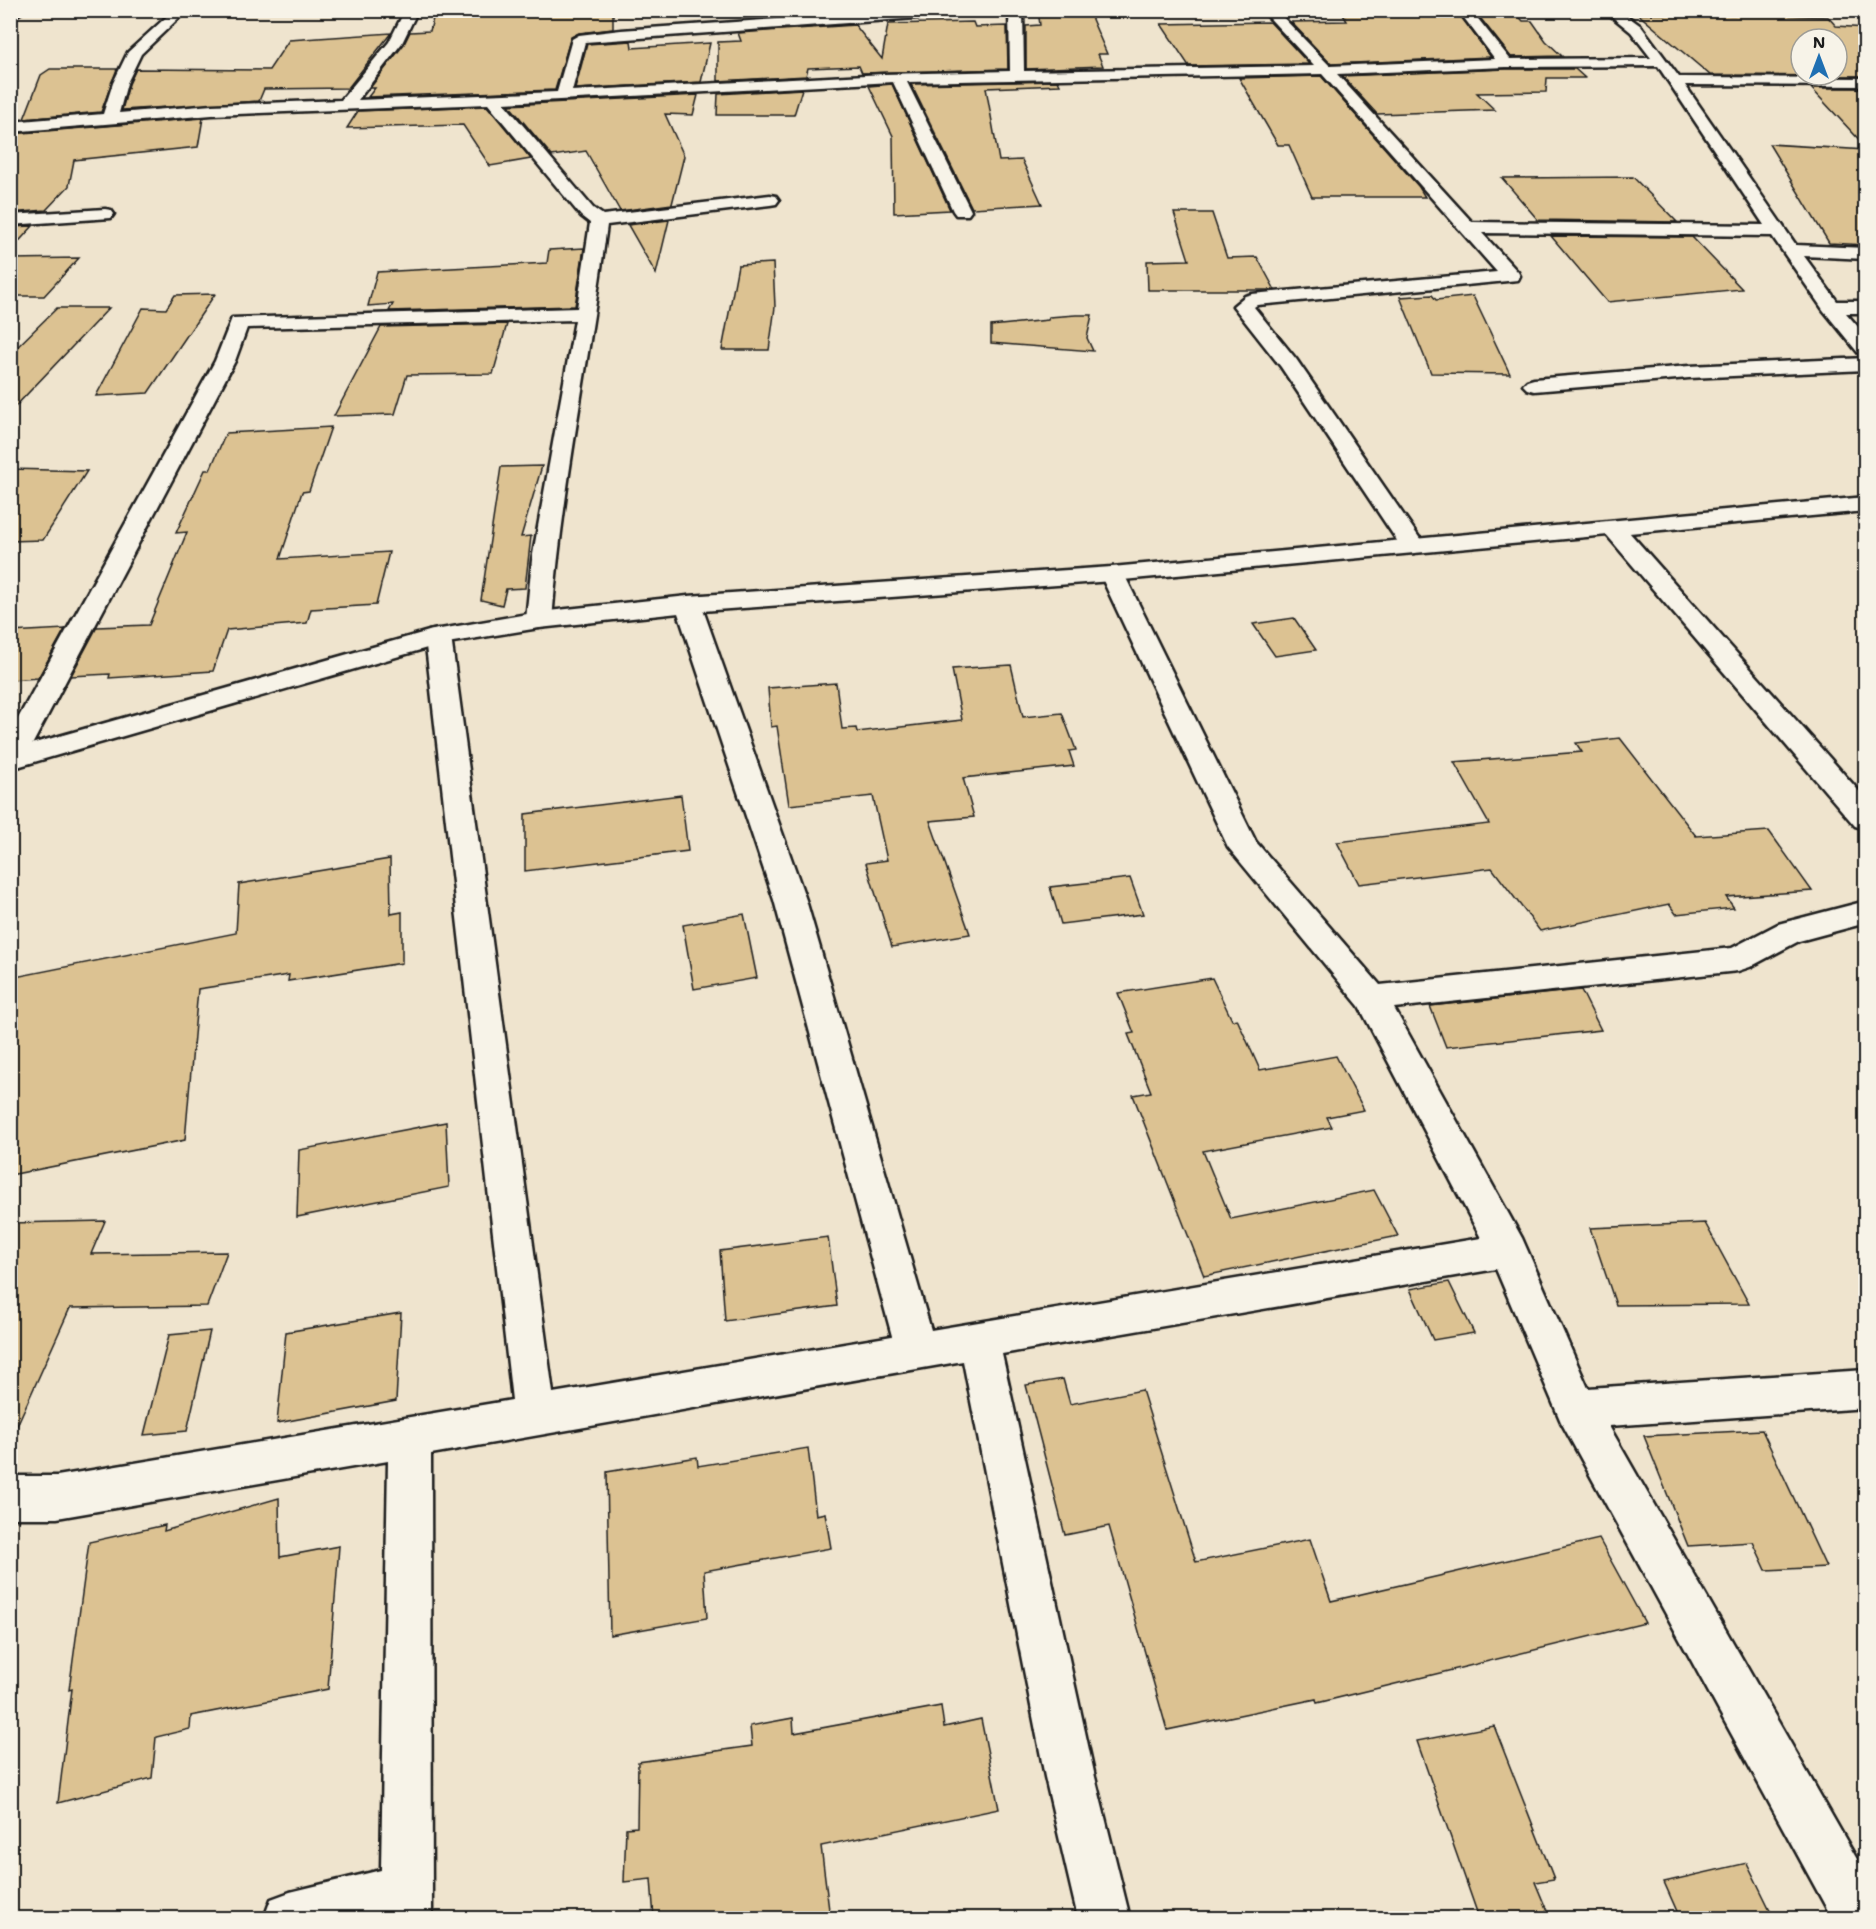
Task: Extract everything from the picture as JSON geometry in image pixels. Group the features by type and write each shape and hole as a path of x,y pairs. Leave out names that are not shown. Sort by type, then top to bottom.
{"street":[{"path":"10,16 19,10"},
{"path":"347,103 395,43 412,10"},
{"path":"563,96 579,39 621,28 971,10"},
{"path":"1016,10 1017,77"},
{"path":"1268,10 1326,70 1511,276 1294,295 1252,300 1243,306 1289,363 1413,546"},
{"path":"1464,10 1506,63"},
{"path":"1610,10 1636,29 1662,62 1777,231 1793,250 1831,307 1866,350"},
{"path":"110,117 120,83 135,52 176,14"},
{"path":"10,127 110,117 347,103 493,100 898,78 1326,70 1506,63 1662,62"},
{"path":"898,78 962,210"},
{"path":"1679,86 1866,82"},
{"path":"1679,86 1763,97"},
{"path":"493,100 587,212 599,221 770,200"},
{"path":"10,220 105,214"},
{"path":"539,620 544,560 586,314 599,221"},
{"path":"1467,227 1777,231"},
{"path":"1793,250 1866,254"},
{"path":"1831,307 1866,307"},
{"path":"10,760 225,361 239,322 586,314"},
{"path":"1534,385 1689,372 1866,364"},
{"path":"10,760 438,637 539,620 688,604 1112,574 1866,504"},
{"path":"1613,528 1866,819"},
{"path":"1112,574 1243,848 1372,998 1508,1250 1576,1408 1861,1918"},
{"path":"688,604 790,900 917,1351"},
{"path":"438,637 534,1417"},
{"path":"1372,998 1738,959 1789,932 1866,912"},
{"path":"10,1497 57,1497 1508,1250"},
{"path":"979,1341 1070,1777 1104,1918"},
{"path":"1576,1408 1866,1389"},
{"path":"290,1918 406,1904 410,1436"}],"building":[{"path":"435,10 613,10 613,29 579,33 571,37 555,90 368,97 375,88 370,88 404,44 410,32 430,31"},
{"path":"1038,10 1088,10 1107,54 1098,54 1103,66 1026,69 1026,26 1040,25"},
{"path":"1340,10 1456,10 1491,57 1331,64 1291,22 1347,21"},
{"path":"1474,10 1513,10 1523,21 1532,21 1546,41 1562,56 1511,57"},
{"path":"1638,14 1828,17 1836,26 1866,28 1866,76 1849,76 1849,27 1789,27 1789,76 1710,75"},
{"path":"973,22 975,27 1007,26 1008,69 862,73 859,66 808,68 806,76 718,81 718,42 741,41 738,33 855,25 882,59 888,24"},
{"path":"1270,22 1309,64 1189,66 1161,24"},
{"path":"391,33 348,88 264,89 259,101 122,110 136,69 269,70 289,40"},
{"path":"631,41 632,48 710,43 701,82 575,89 587,44"},
{"path":"50,69 117,69 101,112 24,119 41,75"},
{"path":"1506,69 1575,69 1585,78 1547,78 1546,92 1477,93 1495,110 1377,114 1342,76"},
{"path":"1321,76 1419,187 1425,197 1312,197 1289,145 1278,145 1239,78"},
{"path":"1058,81 1060,85 986,88 999,161 1022,160 1042,204 972,208 911,84"},
{"path":"892,84 950,210 894,213 893,136 869,86"},
{"path":"1811,88 1866,88 1866,147"},
{"path":"802,89 794,115 717,115 718,94"},
{"path":"698,95 693,115 665,114 684,156 672,204 620,211 586,151 552,156 509,105"},
{"path":"487,106 531,159 490,166 463,125 347,128 358,111"},
{"path":"203,118 198,147 74,160 69,186 46,210 10,213 10,134"},
{"path":"1769,144 1866,150 1866,245 1829,243"},
{"path":"1633,177 1677,222 1538,220 1502,178"},
{"path":"1174,213 1212,213 1227,258 1257,257 1275,290 1148,290 1147,261 1189,260"},
{"path":"669,220 656,274 628,225"},
{"path":"33,226 10,251 10,227"},
{"path":"1551,236 1692,237 1742,289 1607,302"},
{"path":"584,248 575,306 389,311 393,304 368,306 377,272 547,263 549,250"},
{"path":"79,258 44,296 10,296 10,259"},
{"path":"773,263 775,307 769,350 722,350 738,265"},
{"path":"215,294 148,393 96,396 143,308 166,309 175,295"},
{"path":"1432,295 1436,300 1473,296 1510,374 1431,373 1400,297"},
{"path":"57,308 109,308 10,412 10,354"},
{"path":"1092,315 1087,338 1093,351 991,343 991,326"},
{"path":"507,324 493,374 407,375 395,414 334,416 381,327"},
{"path":"331,427 309,491 302,492 280,559 389,552 376,605 311,609 307,623 227,630 213,671 109,678 110,674 71,676 97,627 149,625 187,532 176,533 205,470 210,470 226,433"},
{"path":"542,466 521,537 531,536 525,588 506,589 502,605 481,600 501,467"},
{"path":"10,469 87,471 43,540 10,541"},
{"path":"1294,618 1316,650 1275,656 1253,624"},
{"path":"65,629 38,678 10,680 10,632"},
{"path":"1011,665 1023,717 1062,713 1076,750 1069,751 1074,766 963,778 974,817 930,821 970,934 892,947 866,863 887,860 873,796 789,805 777,726 771,727 768,688 836,683 842,729 856,728 857,732 962,720 952,669"},
{"path":"1620,738 1696,836 1769,831 1812,891 1726,897 1734,908 1676,914 1669,904 1540,931 1492,868 1359,884 1337,842 1489,824 1454,762 1582,752 1576,743"},
{"path":"681,795 688,851 525,871 525,814"},
{"path":"390,859 391,914 402,912 402,963 288,981 289,975 198,989 185,1140 10,1175 10,978 236,933 239,884"},
{"path":"1130,878 1143,914 1061,924 1050,887"},
{"path":"744,914 757,978 694,989 683,925"},
{"path":"1212,978 1232,1020 1237,1019 1260,1070 1336,1056 1364,1110 1327,1117 1332,1127 1203,1151 1231,1219 1374,1190 1398,1236 1204,1276 1133,1095 1151,1092 1128,1034 1134,1033 1118,993"},
{"path":"1581,990 1601,1030 1446,1047 1430,1006"},
{"path":"446,1122 449,1187 297,1217 299,1150"},
{"path":"105,1221 91,1254 227,1252 207,1306 70,1308 10,1441 10,1223"},
{"path":"1705,1223 1749,1304 1616,1305 1590,1228"},
{"path":"828,1237 837,1306 725,1321 720,1251"},
{"path":"1449,1282 1474,1333 1433,1340 1410,1289"},
{"path":"401,1313 396,1401 277,1423 286,1332"},
{"path":"210,1331 187,1431 144,1435 169,1335"},
{"path":"1063,1379 1070,1404 1142,1390 1196,1562 1310,1539 1331,1601 1599,1539 1645,1623 1317,1703 1316,1699 1167,1730 1109,1526 1065,1535 1026,1385"},
{"path":"1762,1430 1826,1567 1766,1570 1753,1542 1688,1546 1644,1436"},
{"path":"808,1448 816,1515 825,1513 831,1548 704,1571 707,1618 610,1635 607,1472 697,1457 698,1466"},
{"path":"279,1498 280,1557 339,1546 328,1689 191,1716 190,1729 156,1737 152,1778 58,1803 72,1689 69,1690 89,1542 165,1525 164,1531"},
{"path":"941,1706 944,1727 981,1719 999,1809 821,1846 830,1918 654,1918 651,1879 624,1882 626,1828 637,1827 638,1762 752,1746 750,1726 793,1718 794,1733"},
{"path":"1494,1726 1554,1879 1535,1882 1550,1918 1479,1918 1417,1741"},
{"path":"1747,1863 1774,1918 1680,1918 1664,1882"}]}
